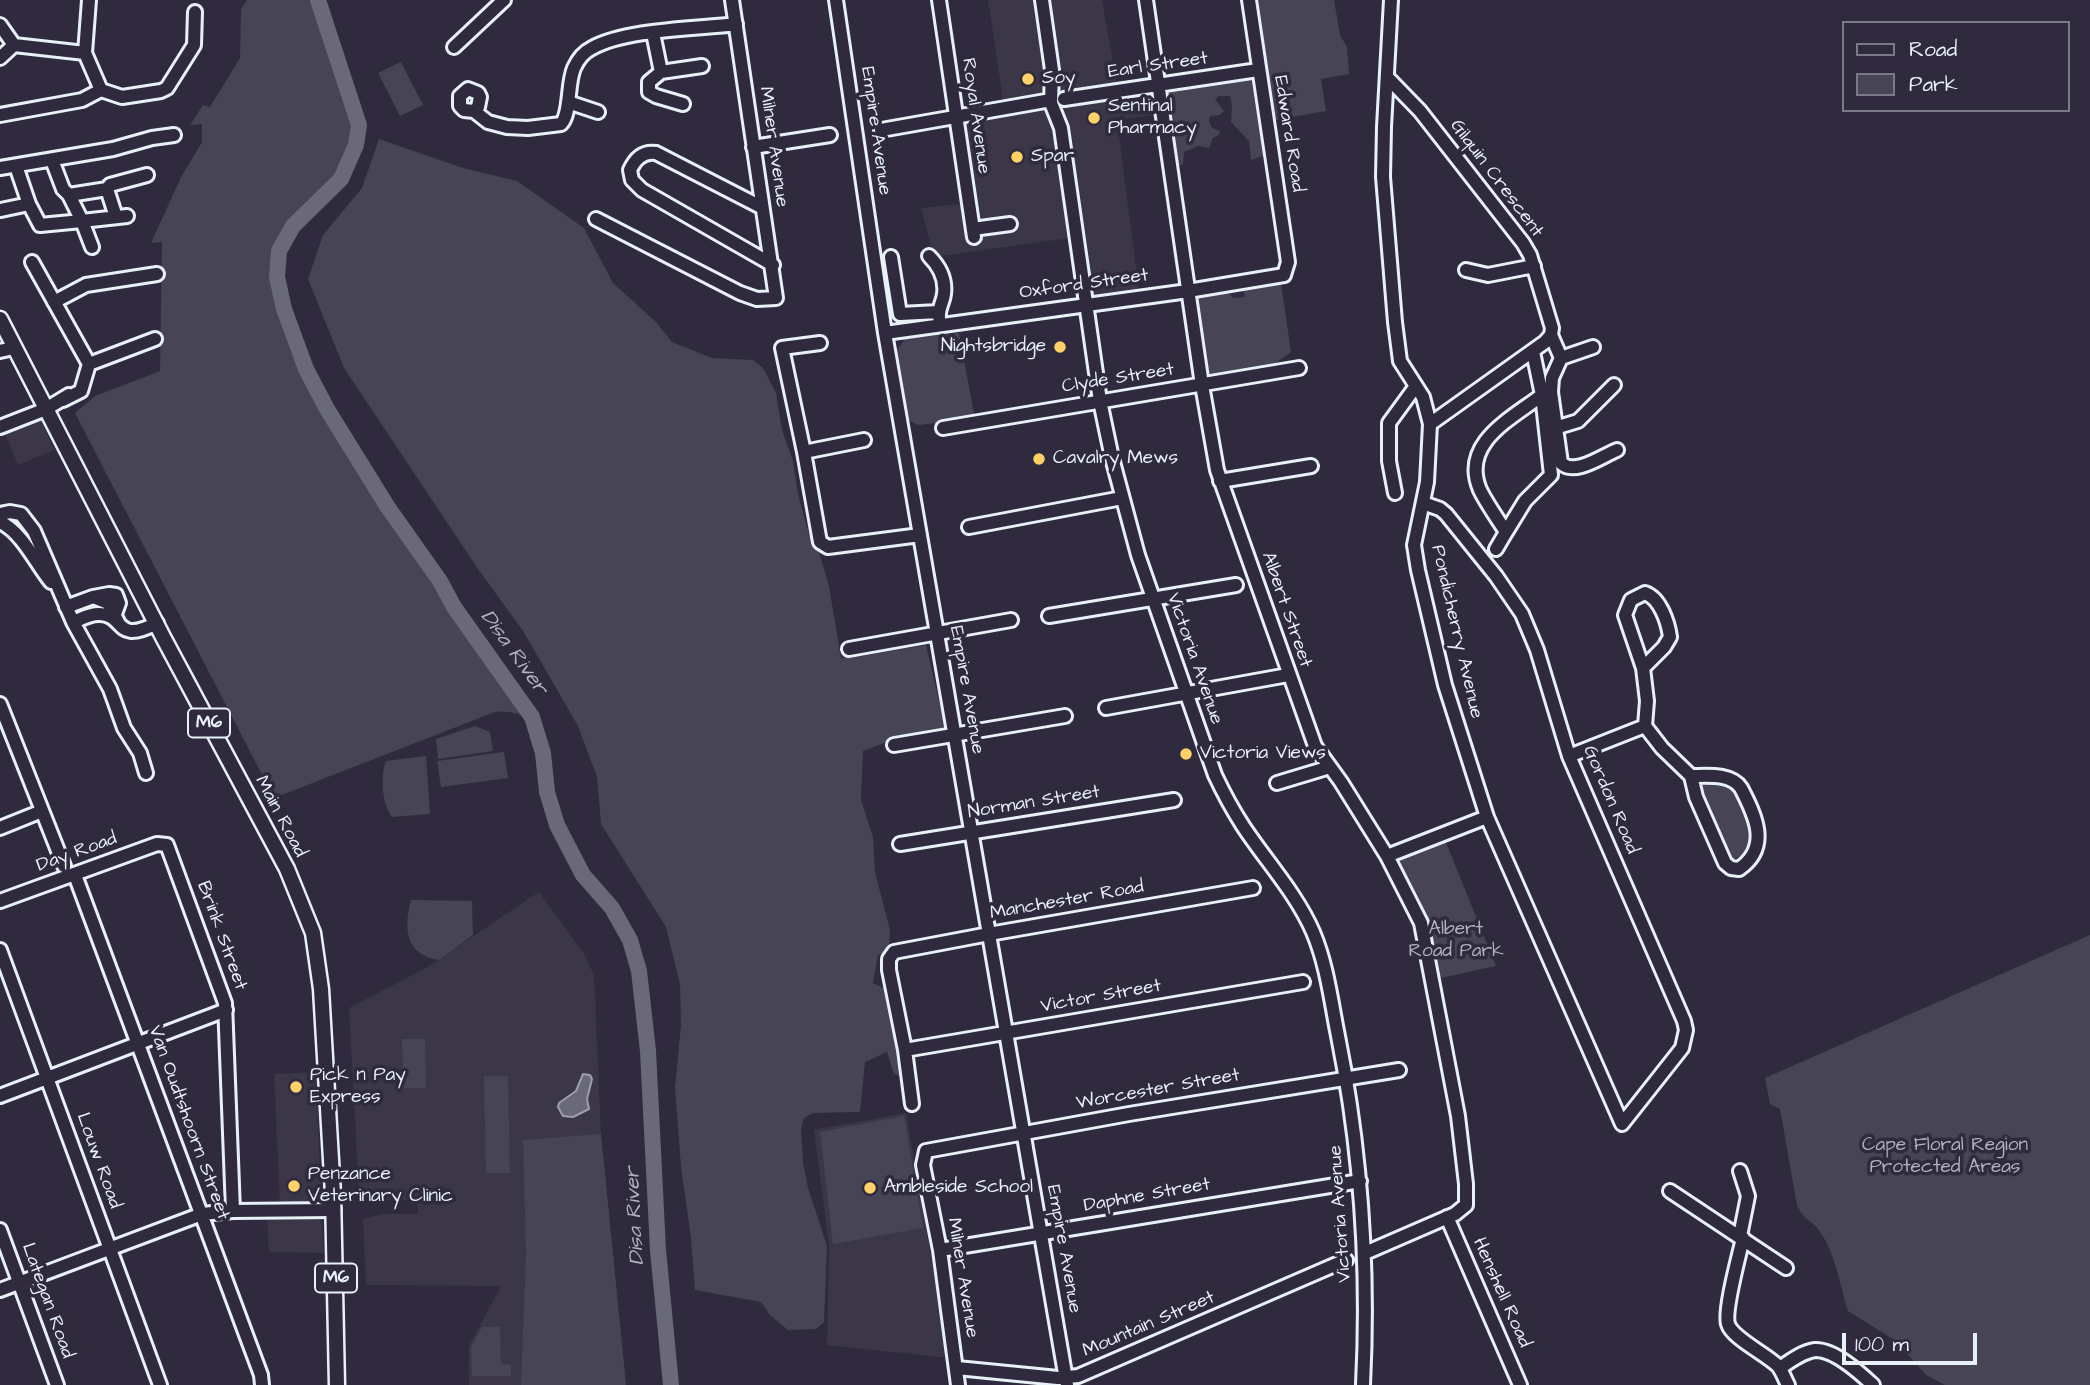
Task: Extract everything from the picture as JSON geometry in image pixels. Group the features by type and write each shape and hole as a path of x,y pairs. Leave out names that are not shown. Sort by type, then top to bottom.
{"main road":[{"name":"Main Road","path":"0,319 7,350 46,409 287,869 313,933 320,977 334,1210 337,1385"}],"street":[{"path":"89,0 85,52 101,90"},
{"path":"454,47 504,0"},
{"name":"Milner Avenue","path":"596,219 740,293 757,299 776,298 732,0"},
{"name":"Empire Avenue","path":"836,0 885,333 1066,1382"},
{"name":"Royal Avenue","path":"939,0 973,233 1010,224"},
{"name":"Victoria Avenue","path":"1042,0 1100,401 1122,498 1152,597 1215,775 1229,804 1300,907 1324,967 1346,1077 1360,1181 1365,1253 1366,1331 1363,1385"},
{"name":"Albert Street","path":"1146,0 1202,385 1220,481 1315,746 1387,856 1421,923 1458,1116 1467,1197 1466,1205 1459,1212 1447,1217"},
{"name":"Edward Road","path":"1249,0 1288,262 1286,273"},
{"name":"Pondicherry Avenue","path":"1391,0 1383,177 1395,322 1400,361 1427,408 1430,424 1430,460 1415,545 1418,570 1445,685 1487,817 1622,1125"},
{"path":"0,115 82,100 101,90 122,97 167,88 194,45 195,12"},
{"path":"474,111 484,120 496,125 528,128 556,125 564,122 573,69 585,52 605,42 653,33 736,24"},
{"path":"0,25 14,45"},
{"path":"653,33 661,72"},
{"path":"0,58 14,45 85,52"},
{"path":"683,104 649,92 649,82 661,72 702,66"},
{"name":"Earl Street","path":"881,130 1258,70"},
{"name":"Gilquin Crescent","path":"1387,77 1420,111 1523,243 1534,266 1551,323 1551,335 1561,358"},
{"path":"568,102 598,112"},
{"path":"0,168 114,149 174,135"},
{"path":"753,146 830,135"},
{"path":"761,207 656,153 640,156 630,170 632,180 642,190 773,265"},
{"path":"52,160 63,189 69,195 92,247"},
{"path":"16,166 29,204 41,226 121,216 108,184"},
{"path":"69,195 147,175"},
{"path":"1,210 29,204"},
{"path":"891,257 900,314 939,318 944,296 940,270 929,257"},
{"path":"0,427 46,409 82,388 89,364 32,262"},
{"path":"1466,270 1488,275 1534,266"},
{"name":"Oxford Street","path":"885,333 939,318 1188,291 1278,278 1286,273"},
{"path":"54,302 86,285 157,274"},
{"path":"1430,424 1533,352 1551,335"},
{"path":"89,364 155,339"},
{"path":"820,343 782,348 821,544 828,547 920,535"},
{"path":"1594,347 1561,358 1551,384 1559,459 1565,467 1578,467 1617,450"},
{"path":"1496,549 1529,496 1551,475 1542,395 1533,352"},
{"name":"Clyde Street","path":"943,428 1298,368"},
{"path":"1555,428 1578,421 1614,385"},
{"path":"1395,493 1389,461 1389,423 1416,386"},
{"path":"1506,531 1480,489 1475,470 1476,457 1482,443 1542,395"},
{"path":"804,452 864,440"},
{"path":"1220,481 1311,466"},
{"path":"969,527 1122,498"},
{"name":"Gordon Road","path":"1423,503 1446,514 1496,576 1522,614 1537,650 1569,756 1686,1030 1682,1048 1622,1125"},
{"path":"0,514 17,512 24,517 33,531 73,622 107,684 124,727 140,753 146,773"},
{"path":"0,523 17,537 59,590"},
{"path":"1049,616 1236,584"},
{"path":"1643,668 1670,637 1657,602 1653,596 1645,593 1631,600 1625,615 1643,668 1647,701 1644,726 1691,776 1696,797 1725,863 1731,868 1739,869 1751,855 1759,836 1757,824 1741,788 1738,783 1728,778 1691,776"},
{"path":"66,607 93,597 107,603 118,620"},
{"path":"73,622 100,614 118,620 136,632 157,623"},
{"path":"849,649 1011,620"},
{"path":"1106,708 1288,675"},
{"path":"0,704 64,866"},
{"path":"894,745 1065,716"},
{"path":"1569,756 1644,726"},
{"path":"1277,783 1330,767"},
{"name":"Norman Street","path":"900,844 1174,800"},
{"path":"0,828 42,811"},
{"path":"1387,856 1487,817"},
{"name":"Day Road","path":"0,901 157,844 167,845"},
{"name":"Brink Street","path":"167,845 219,983 226,1010 233,1211"},
{"name":"Van Oudtshoorn Street","path":"75,875 202,1214 261,1375 262,1385"},
{"name":"Manchester Road","path":"905,1050 889,970 890,957 894,952 1253,888"},
{"name":"Louw Road","path":"0,950 160,1385"},
{"name":"Victor Street","path":"905,1050 1303,982"},
{"path":"0,1096 226,1010"},
{"path":"905,1050 912,1104"},
{"name":"Worcester Street","path":"925,1153 940,1147 1399,1070"},
{"name":"Milner Avenue","path":"925,1153 923,1165 940,1250 958,1385"},
{"path":"1740,1171 1748,1196 1728,1325 1736,1336 1763,1353 1780,1368 1788,1385"},
{"name":"Daphne Street","path":"940,1250 1360,1181"},
{"path":"1670,1191 1786,1268"},
{"path":"0,1290 202,1214 334,1210"},
{"path":"1365,1253 1447,1217"},
{"name":"Henshell Road","path":"1447,1217 1517,1383"},
{"name":"Lategan Road","path":"0,1230 57,1385"},
{"name":"Mountain Street","path":"957,1368 1066,1382 1346,1260"},
{"path":"1780,1368 1808,1352 1820,1350 1845,1362 1873,1385"}],"shaded area":[{"path":"988,0 1102,0 1118,91 1159,85 1163,114 1117,120 1140,299 1087,304 1076,237 934,257 921,208 969,203 958,113 1004,106"},
{"path":"40,418 54,450 18,465 5,433"},
{"path":"539,892 584,954 594,975 601,1134 626,1385 469,1385 469,1346 501,1286 366,1285 363,1219 381,1214 418,1214 418,1200 362,1201 362,1191 359,1191 349,1008 426,968"},
{"path":"316,1072 321,1197 313,1205 280,1205 274,1074"},
{"name":"Ambleside School","path":"906,1113 949,1358 827,1345 829,1245 814,1130"},
{"path":"267,1216 321,1217 324,1253 269,1252"}],"green space":[{"path":"247,0 318,0 359,125 356,145 341,179 293,225 279,251 277,277 284,309 306,369 327,409 387,506 532,717 495,712 274,798 75,413 95,396 160,371 162,242 151,243 181,177 202,142 202,124 190,125 203,105 210,107 240,58 241,9"},
{"path":"1253,0 1334,0 1340,35 1347,47 1349,74 1321,79 1326,111 1270,121"},
{"path":"401,62 423,105 400,116 378,73"},
{"path":"1251,77 1264,156 1251,160 1249,141 1231,122 1230,96 1219,96 1215,99 1224,111 1220,115 1210,116 1209,121 1212,128 1220,131 1219,135 1213,138 1209,148 1198,146 1184,152 1183,165 1179,165 1168,118 1167,92"},
{"path":"379,139 463,168 517,181 584,228 613,283 656,322 672,342 712,358 753,360 763,368 776,393 782,430 793,461 798,494 809,534 819,552 829,586 841,658 926,645 945,726 937,732 892,740 863,751 861,800 873,837 875,872 890,930 889,950 878,955 873,983 885,989 900,1076 894,1074 887,1052 865,1062 860,1112 813,1113 804,1118 801,1129 808,1188 827,1246 824,1322 816,1329 788,1330 770,1315 761,1302 695,1290 675,1088 681,1025 680,984 666,927 601,824 597,777 578,726 523,631 478,569 344,368 308,279 323,235 362,188"},
{"path":"1281,284 1291,352 1269,368 1206,378 1196,301 1201,296 1228,291 1233,298 1245,297 1243,289"},
{"path":"959,333 975,419 918,425 907,419 896,351 905,339"},
{"path":"475,726 490,732 493,751 438,759 436,739"},
{"path":"504,752 508,778 441,787 437,761"},
{"path":"426,756 430,814 392,817 383,790 386,761"},
{"path":"1701,782 1731,782 1750,824 1751,845 1745,853 1735,858 1734,864 1728,861 1697,787"},
{"name":"Albert Road Park","path":"1445,840 1496,966 1436,979 1397,865 1401,857"},
{"path":"411,900 472,901 473,935 439,960 420,953 410,939 408,930"},
{"name":"Cape Floral Region Protected Areas","path":"2090,935 2090,1385 1945,1385 1926,1375 1896,1341 1848,1311 1829,1247 1818,1229 1797,1205 1780,1109 1770,1104 1765,1078"},
{"path":"402,1039 425,1039 426,1088 403,1088"},
{"path":"484,1076 508,1076 510,1173 486,1173"},
{"path":"904,1116 923,1228 833,1244 820,1132"},
{"path":"601,1134 626,1385 521,1385 526,1254 523,1140"},
{"path":"482,1327 500,1327 501,1364 511,1365 511,1376 472,1376 471,1347"}],"water":[{"path":"583,1074 590,1075 592,1079 587,1099 589,1109 573,1117 563,1116 558,1107 559,1103 576,1091"}],"waterway":[{"name":"Disa River","path":"318,0 359,125 356,145 341,179 293,226 279,251 277,277 284,309 306,369 327,409 387,506 440,581 454,607 532,717 543,753 547,792 557,825 583,875 612,908 630,940 639,971 648,1051 658,1250 671,1385"}],"place":[{"name":"Soy","path":"1028,79"},
{"name":"Sentinal Pharmacy","path":"1094,118"},
{"name":"Spar","path":"1017,157"},
{"name":"Nightsbridge","path":"1060,347"},
{"name":"Cavalry Mews","path":"1039,459"},
{"name":"Victoria Views","path":"1186,754"},
{"name":"Pick n Pay Express","path":"296,1087"},
{"name":"Penzance Veterinary Clinic","path":"294,1186"},
{"name":"Ambleside School","path":"870,1188"}]}
